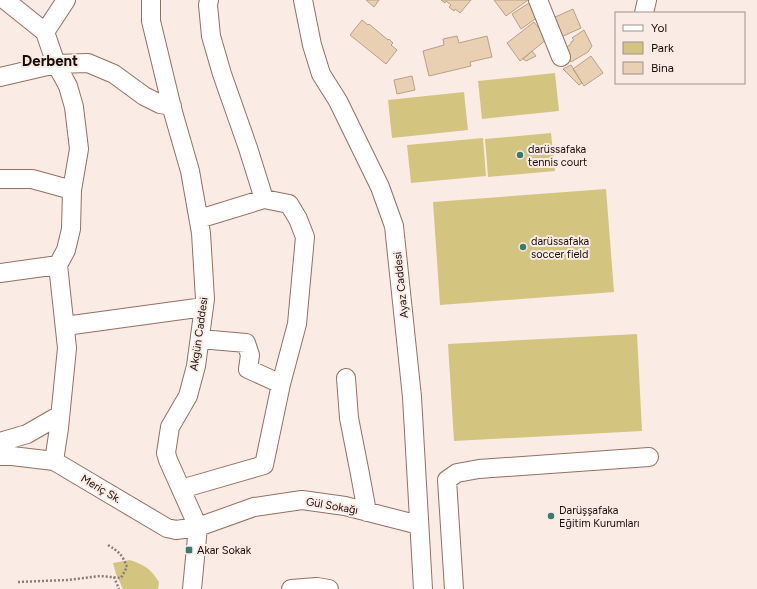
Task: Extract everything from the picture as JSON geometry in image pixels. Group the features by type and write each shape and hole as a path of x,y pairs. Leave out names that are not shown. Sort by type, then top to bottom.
{"street":[{"path":"5,0 45,32 56,64 68,86 74,108 79,149 72,190 71,229 66,250 58,265 67,348 54,461"},
{"path":"45,32 66,0"},
{"name":"Akgün Caddesi","path":"151,0 151,21 190,171 202,233 205,299 196,366 188,396 170,427 166,453 198,527 192,589"},
{"path":"209,0 208,5 212,36 222,74 264,199"},
{"name":"Ayaz Caddesi","path":"303,0 312,45 321,74 338,101 380,187 394,226 412,397 423,589"},
{"path":"538,0 561,57"},
{"path":"644,12 647,0"},
{"path":"0,77 56,64 88,63 114,74 144,96 160,104 172,106"},
{"path":"0,179 32,179 72,190"},
{"path":"181,488 264,465 281,384 297,324 305,237 298,219 289,204 264,199 199,219"},
{"path":"0,273 58,265"},
{"path":"65,326 204,307"},
{"path":"200,339 246,343 250,355 248,369 281,384"},
{"path":"346,378 349,418 367,512"},
{"path":"0,442 27,434 60,415"},
{"name":"Meriç Sk.","path":"0,456 54,461 167,528 176,530 198,527"},
{"path":"454,589 446,480 456,473 479,469 649,457"},
{"name":"Gül Sokağı","path":"198,527 254,507 302,500 345,506 419,525"},
{"path":"290,589 317,587 329,589"}],"path":[{"path":"18,582 67,580 100,576 121,578 127,567 124,559 119,552 108,545"},
{"path":"114,577 120,589"}],"green space":[{"path":"555,73 559,111 482,119 478,81"},
{"path":"464,92 468,130 392,138 388,100"},
{"name":"darüssafaka tennis court","path":"551,133 555,171 488,177 485,139"},
{"path":"483,138 486,176 411,183 407,145"},
{"name":"darüssafaka soccer field","path":"606,189 614,292 440,305 433,202"},
{"path":"637,334 642,431 454,441 448,344"},
{"path":"130,560 150,570 159,582 158,589 123,589 113,563"}],"building":[{"path":"366,0 379,0 374,7"},
{"path":"441,0 471,0 460,13 449,7 451,5 446,1 445,3"},
{"path":"494,0 528,0 506,16"},
{"path":"529,3 538,17 521,29 512,14"},
{"path":"573,9 581,28 561,37 553,18"},
{"path":"362,20 388,40 389,39 393,43 391,45 397,50 386,64 350,35"},
{"path":"534,22 547,39 520,61 507,43"},
{"path":"584,30 592,46 588,52 571,62 564,49 574,40 572,38"},
{"path":"457,36 459,43 487,36 492,57 470,62 471,66 429,76 423,51 444,45 443,39"},
{"path":"532,51 536,56 526,61 523,59"},
{"path":"591,56 603,73 584,86 573,69"},
{"path":"571,65 582,83 579,85 563,69"},
{"path":"412,76 415,90 397,94 394,80"}],"place":[{"name":"darüssafaka tennis court","path":"520,155"},
{"name":"darüssafaka soccer field","path":"523,247"},
{"name":"Darüşşafaka Eğitim Kurumları","path":"551,516"},
{"name":"Akar Sokak","path":"189,550"}],"district":[{"name":"Derbent","path":"50,61"}]}
